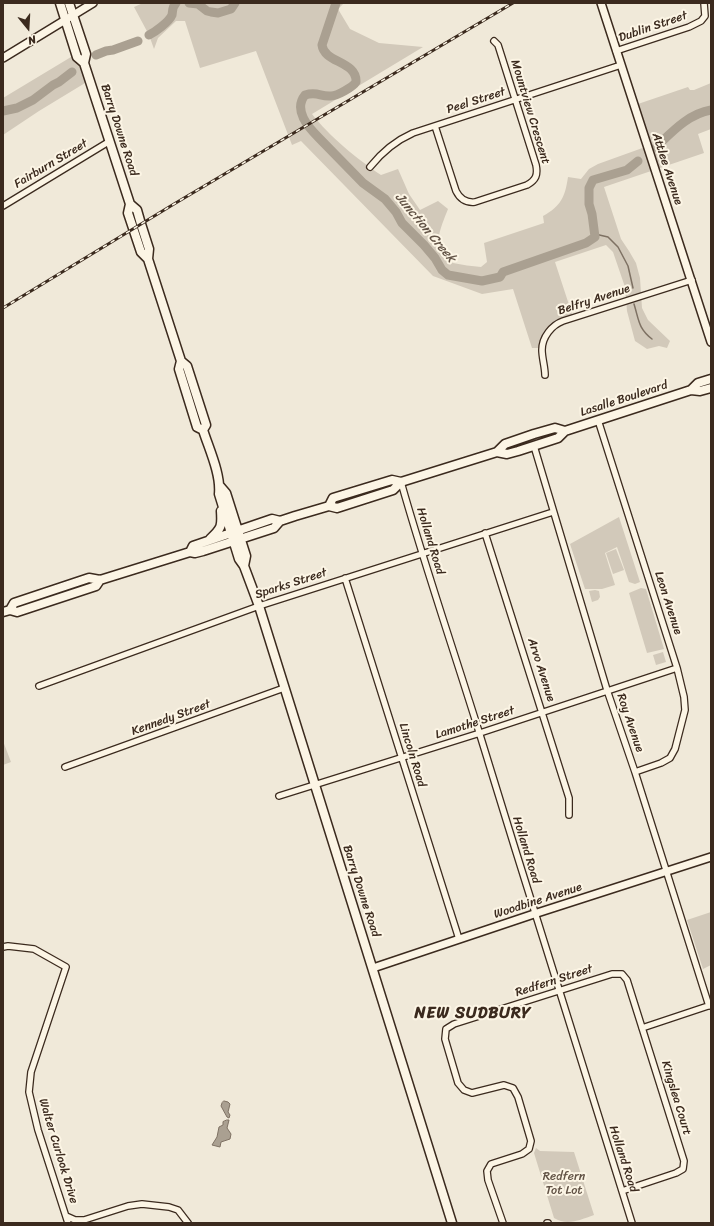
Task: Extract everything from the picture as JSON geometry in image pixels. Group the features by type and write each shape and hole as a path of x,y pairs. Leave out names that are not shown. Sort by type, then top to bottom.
{"main road":[{"name":"Barry Downe Road","path":"60,3 78,57 84,63 130,204 136,210 141,224 149,249 148,258 180,361 186,366 206,425 203,430 220,486 226,493 234,516 236,536"},
{"name":"Barry Downe Road","path":"69,3 86,54 84,63"},
{"name":"Lasalle Boulevard","path":"6,611 17,612 96,586 100,580 190,552 195,553 272,519 280,521 329,506 333,498 392,480 401,482 497,452 505,444 555,428 565,430 598,420 691,390 698,383 711,379"},
{"name":"Lasalle Boulevard","path":"691,390 700,392 711,388"},
{"name":"Lasalle Boulevard","path":"497,452 507,454 534,446 558,438 565,430"},
{"name":"Barry Downe Road","path":"220,486 219,494 246,556 244,566 259,606 452,1223"},
{"path":"208,541 217,533 222,525 221,498"},
{"path":"234,516 246,524 259,524"},
{"name":"Lasalle Boulevard","path":"190,552 193,546 208,541 274,528 280,521"}],"street":[{"path":"3,58 93,3"},
{"name":"Attlee Avenue","path":"601,3 711,342"},
{"name":"Dublin Street","path":"616,51 698,23 705,16 704,3"},
{"name":"Mountview Crescent","path":"435,126 456,191 461,198 470,202 475,202 532,182 538,172 498,45 494,41"},
{"name":"Peel Street","path":"370,167 377,158 394,143 413,134 621,65"},
{"name":"Fairburn Street","path":"3,206 110,141"},
{"name":"Belfry Avenue","path":"545,375 542,348 546,336 554,325 692,280"},
{"name":"Leon Avenue","path":"598,420 677,668 684,697 685,710 675,749 670,758 661,763 635,772"},
{"name":"Roy Avenue","path":"534,446 607,690 635,772 710,1006"},
{"name":"Holland Road","path":"401,482 422,554 480,733 534,914 632,1223"},
{"name":"Sparks Street","path":"39,686 259,606 553,512"},
{"name":"Arvo Avenue","path":"485,533 569,798 570,815"},
{"name":"Lincoln Road","path":"345,578 458,939"},
{"name":"Lamothe Street","path":"279,796 480,733 677,668"},
{"name":"Kennedy Street","path":"65,767 284,688"},
{"name":"Woodbine Avenue","path":"373,968 711,857"},
{"name":"Walter Curlook Drive","path":"3,947 8,946 34,949 66,967 31,1072 29,1092 38,1130 66,1216 75,1220 84,1220 128,1206 142,1204 169,1207 178,1210 188,1223"},
{"name":"Redfern Street","path":"503,1223 488,1180 487,1171 491,1164 522,1154 529,1149 531,1141 518,1097 513,1088 504,1085 472,1093 464,1090 458,1082 445,1039 446,1029 454,1024 612,974 622,974"},
{"name":"Kingslea Court","path":"622,974 627,980 684,1161 683,1169 676,1173 622,1191"},
{"path":"642,1028 710,1006"},
{"path":"66,1216 68,1223"}],"green space":[{"path":"143,3 344,3 338,9 350,29 379,43 423,47 312,114 344,147 381,175 398,169 409,194 420,210 438,201 448,209 438,239 439,247 445,259 453,263 463,265 481,267 487,262 484,243 544,223 543,216 558,205 564,195 568,177 581,179 589,169 598,164 648,146 635,105 688,87 690,90 694,90 711,83 711,129 698,134 704,153 604,187 621,239 636,263 640,278 642,308 648,320 670,341 667,348 659,346 647,349 635,341 627,311 625,287 613,252 606,245 555,262 573,317 553,325 542,348 532,348 513,289 482,294 433,276 301,141 292,145 256,51 200,68 185,21 176,21 158,38 154,49 149,35 134,7"},
{"path":"76,54 90,80 3,135 3,98"},
{"path":"619,517 640,582 635,584 629,582 617,547 605,553 615,585 602,589 585,589 570,544"},
{"path":"616,549 624,570 613,574 606,553"},
{"path":"641,588 646,589 664,649 647,653 629,593"},
{"path":"589,591 599,591 600,597 598,600 592,602"},
{"path":"663,652 666,662 656,665 653,655"},
{"path":"3,741 11,762 3,765"},
{"path":"711,912 711,965 703,969 687,920"},
{"name":"Redfern Tot Lot","path":"536,1148 540,1151 574,1152 594,1215 569,1222 564,1222 554,1218 534,1153"}],"shaded area":[{"path":"224,1101 230,1104 228,1112 230,1115 229,1118 221,1106"},
{"path":"229,1120 227,1128 231,1134 230,1139 221,1142 220,1147 212,1145 217,1137 219,1127"}],"waterway":[{"name":"Junction Creek","path":"149,35 168,21 172,15 173,7 176,3"},
{"name":"Junction Creek","path":"189,3 198,4 207,11 218,13 231,9 235,3"},
{"name":"Junction Creek","path":"336,3 322,45 324,51 328,55 351,70 355,75 356,82 348,89 334,96 316,94 305,95 301,106 303,118 315,134 363,183 385,199 396,212 402,223 424,245 435,258 442,270 448,275 482,281 500,277 503,272 586,243 595,237 589,204 589,188 593,180 627,170 638,161"},
{"name":"Junction Creek","path":"96,55 138,41"},
{"name":"Junction Creek","path":"3,111 17,108 33,100 72,72"},
{"name":"Junction Creek","path":"656,147 681,124 695,115 711,110"},
{"path":"595,234 608,237 618,247 628,266 633,288"},
{"path":"634,304 641,327 652,339"}],"railway":[{"path":"3,308 174,204 513,3"}],"district":[{"name":"NEW SUDBURY","path":"473,1014"}]}
